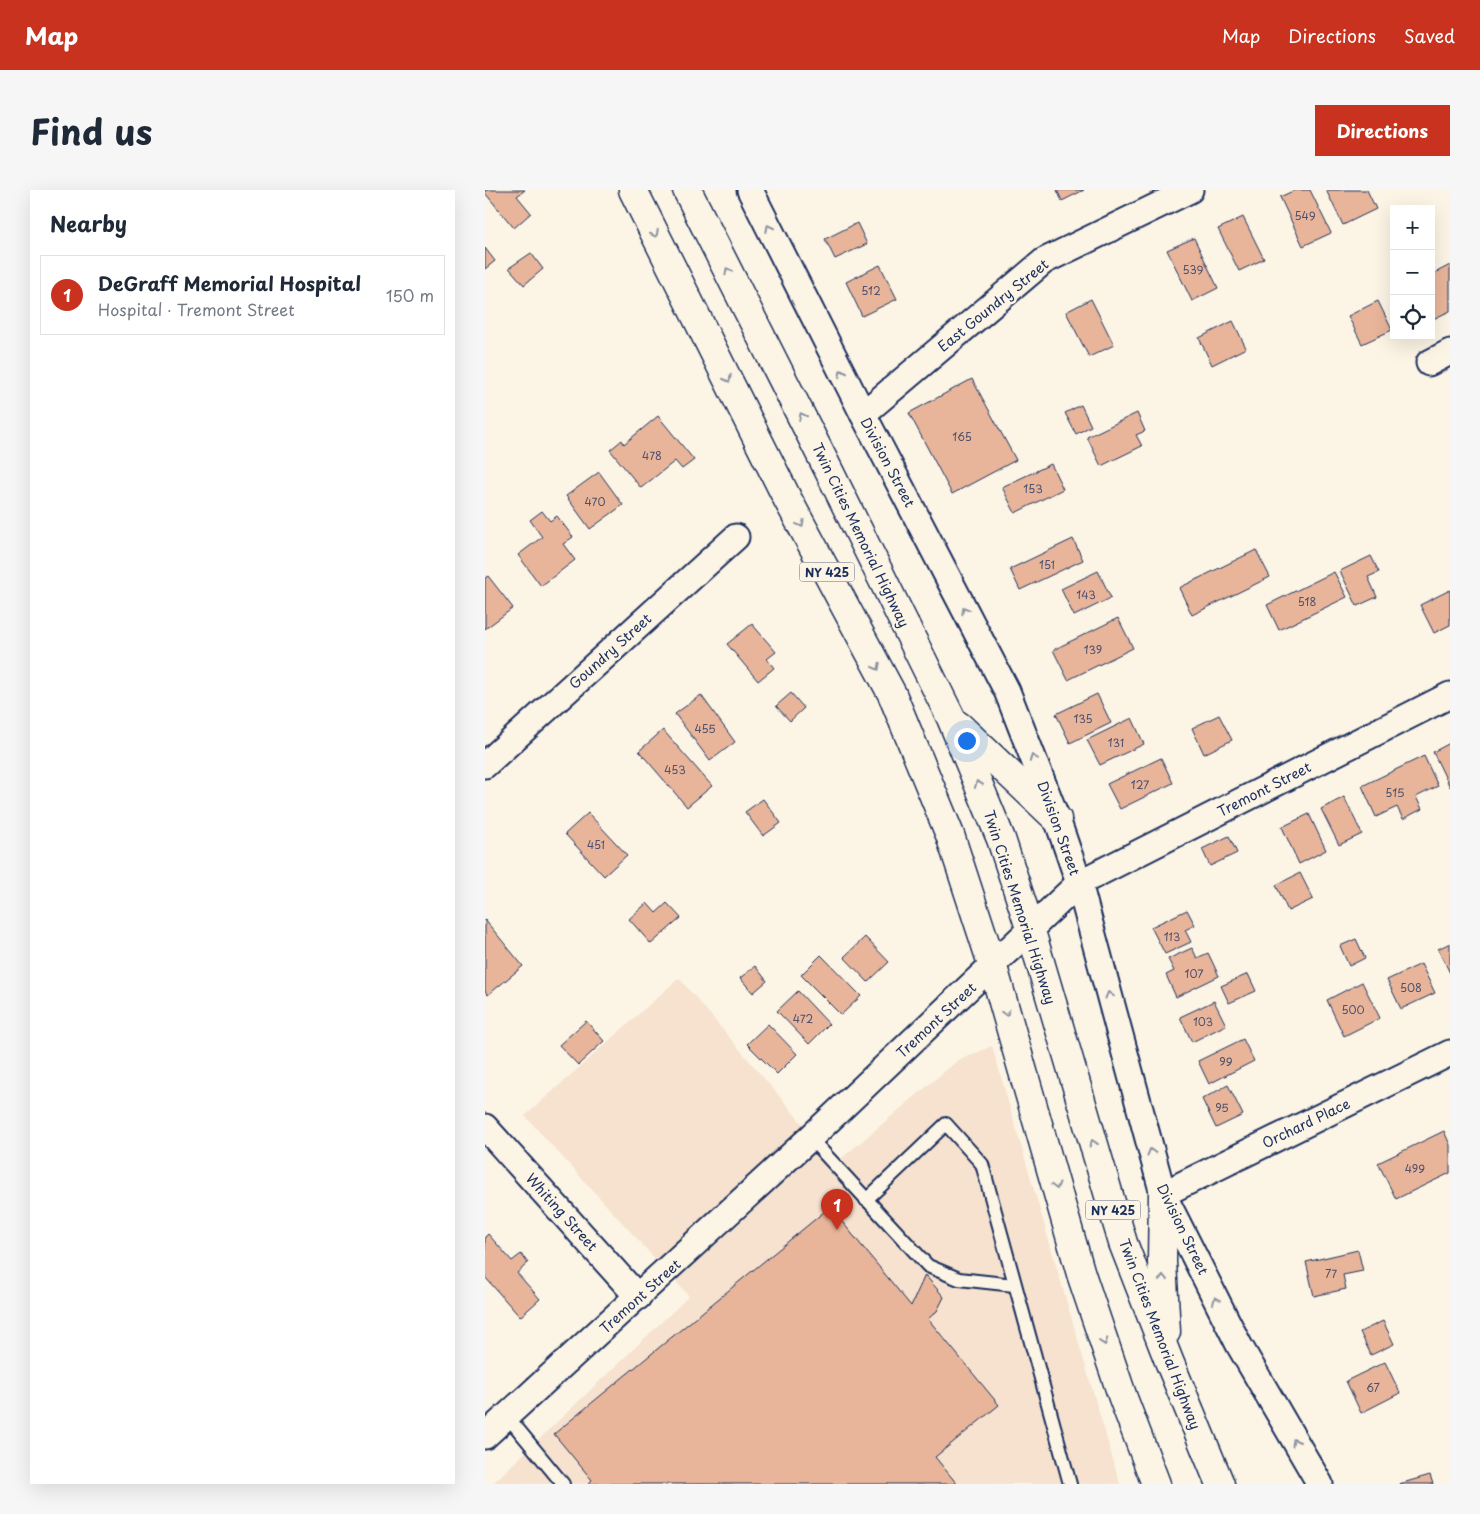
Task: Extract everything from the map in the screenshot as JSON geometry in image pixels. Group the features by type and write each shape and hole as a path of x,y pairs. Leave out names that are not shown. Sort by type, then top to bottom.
{"main road":[{"name":"NY 425","path":"633,190 788,500 892,694 950,835 993,967 1081,1274 1123,1398 1156,1484"},
{"name":"Twin Cities Memorial Highway","path":"687,190 951,718 1001,839 1030,928 1123,1243 1220,1484"},
{"path":"951,718 1057,819"},
{"path":"1163,1194 1162,1262 1169,1361"}],"street":[{"name":"Division Street","path":"750,190 863,414 1007,691 1057,819 1079,884 1163,1194 1239,1345 1320,1484"},
{"name":"East Goundry Street","path":"863,414 1044,261 1190,190"},
{"name":"Goundry Street","path":"485,765 736,537"},
{"name":"Tremont Street","path":"485,1436 810,1138 993,967 1030,928 1079,884 1450,695"},
{"name":"Orchard Place","path":"1163,1194 1450,1052"},
{"name":"Whiting Street","path":"485,1127 638,1297"}],"lane":[{"path":"866,1200 946,1124 981,1164 1070,1484"},
{"path":"810,1138 928,1266 959,1279 1014,1285"},
{"path":"507,1416 563,1484"}],"shaded area":[{"path":"679,978 836,1163 957,1061 992,1046 1120,1484 492,1484 689,1296 525,1116"}],"building":[{"path":"485,190 525,190 517,196 531,213 514,228 485,193"},
{"path":"1057,190 1084,190 1062,201"},
{"path":"1295,190 1310,190 1331,233 1303,246 1280,197"},
{"path":"1326,190 1367,190 1376,209 1343,225"},
{"path":"1243,217 1264,259 1239,271 1218,229"},
{"path":"857,223 867,244 835,259 825,239"},
{"path":"1194,238 1218,288 1192,301 1167,250"},
{"path":"485,248 495,261 485,269"},
{"path":"531,253 543,269 524,285 509,268"},
{"path":"880,265 897,299 862,316 846,282"},
{"path":"1450,265 1450,311 1435,318 1435,295 1435,273"},
{"path":"1091,299 1114,345 1089,357 1066,312"},
{"path":"1378,301 1390,326 1390,331 1362,344 1348,316"},
{"path":"1233,321 1246,348 1212,365 1199,338"},
{"path":"972,379 1016,460 952,494 909,413"},
{"path":"1081,405 1091,426 1076,434 1065,413"},
{"path":"1137,413 1145,431 1136,435 1142,446 1101,466 1087,437"},
{"path":"658,416 694,460 682,469 675,461 641,488 610,450 622,440 624,444"},
{"path":"1051,464 1063,489 1015,513 1002,487"},
{"path":"599,472 623,505 590,529 566,496"},
{"path":"542,511 550,521 557,516 573,537 563,544 575,560 541,586 518,555 542,537 530,520"},
{"path":"1073,539 1083,560 1020,590 1010,569"},
{"path":"1256,550 1270,577 1192,615 1179,588"},
{"path":"1371,556 1379,572 1368,577 1377,597 1357,606 1340,571"},
{"path":"1098,571 1111,598 1074,616 1061,589"},
{"path":"1334,572 1347,597 1279,630 1267,605"},
{"path":"488,576 513,608 485,629 485,578"},
{"path":"1450,590 1450,625 1434,633 1420,605"},
{"path":"1118,618 1133,648 1068,680 1053,650"},
{"path":"752,624 776,652 767,659 774,668 758,681 727,644"},
{"path":"791,693 804,708 790,721 776,706"},
{"path":"1097,694 1111,723 1070,743 1056,714"},
{"path":"701,695 735,742 710,761 675,714"},
{"path":"1219,715 1232,740 1204,754 1192,728"},
{"path":"1132,718 1144,744 1100,765 1087,740"},
{"path":"663,730 712,786 687,807 639,751"},
{"path":"1450,743 1450,787 1433,752"},
{"path":"1424,756 1438,786 1416,797 1422,809 1403,819 1397,807 1376,817 1362,786"},
{"path":"1161,758 1173,783 1120,809 1107,784"},
{"path":"1344,797 1362,834 1339,845 1321,809"},
{"path":"763,799 781,823 763,836 745,812"},
{"path":"588,813 627,855 604,876 565,834"},
{"path":"1309,814 1326,850 1299,864 1282,827"},
{"path":"1229,836 1237,853 1210,866 1202,849"},
{"path":"1300,873 1313,899 1288,911 1276,885"},
{"path":"647,903 656,913 667,903 681,918 651,944 629,919"},
{"path":"1187,910 1195,925 1185,930 1191,942 1165,954 1151,927"},
{"path":"485,920 523,966 488,995 485,991"},
{"path":"865,937 889,962 868,982 844,957"},
{"path":"1356,939 1365,958 1349,966 1340,946"},
{"path":"1450,943 1450,973 1438,949"},
{"path":"1192,948 1197,958 1208,953 1219,976 1176,997 1166,975 1174,971 1168,959"},
{"path":"821,955 861,996 841,1015 801,975"},
{"path":"1421,964 1435,993 1401,1009 1387,980"},
{"path":"755,966 767,981 753,993 740,978"},
{"path":"1248,974 1256,991 1229,1003 1221,986"},
{"path":"1362,982 1380,1018 1344,1036 1327,1000"},
{"path":"798,991 829,1024 809,1044 777,1011"},
{"path":"1214,1001 1226,1025 1192,1042 1180,1017"},
{"path":"586,1021 604,1041 578,1065 559,1045"},
{"path":"768,1024 797,1054 777,1074 747,1044"},
{"path":"1243,1039 1254,1061 1209,1084 1198,1061"},
{"path":"1228,1085 1243,1115 1216,1128 1202,1099"},
{"path":"1444,1131 1450,1145 1450,1173 1396,1199 1378,1163"},
{"path":"830,1207 911,1306 925,1275 944,1297 937,1311 928,1319 999,1405 935,1457 957,1484 588,1484 592,1480 554,1434"},
{"path":"488,1234 512,1261 521,1254 528,1263 517,1273 540,1299 520,1317 485,1277 485,1237"},
{"path":"1358,1250 1363,1271 1343,1275 1346,1289 1314,1296 1306,1262"},
{"path":"1383,1321 1394,1344 1371,1355 1360,1332"},
{"path":"1385,1362 1400,1393 1361,1413 1346,1381"},
{"path":"1430,1475 1433,1484 1399,1484"}],"place":[{"name":"DeGraff Memorial Hospital","path":"837,1230"}]}
